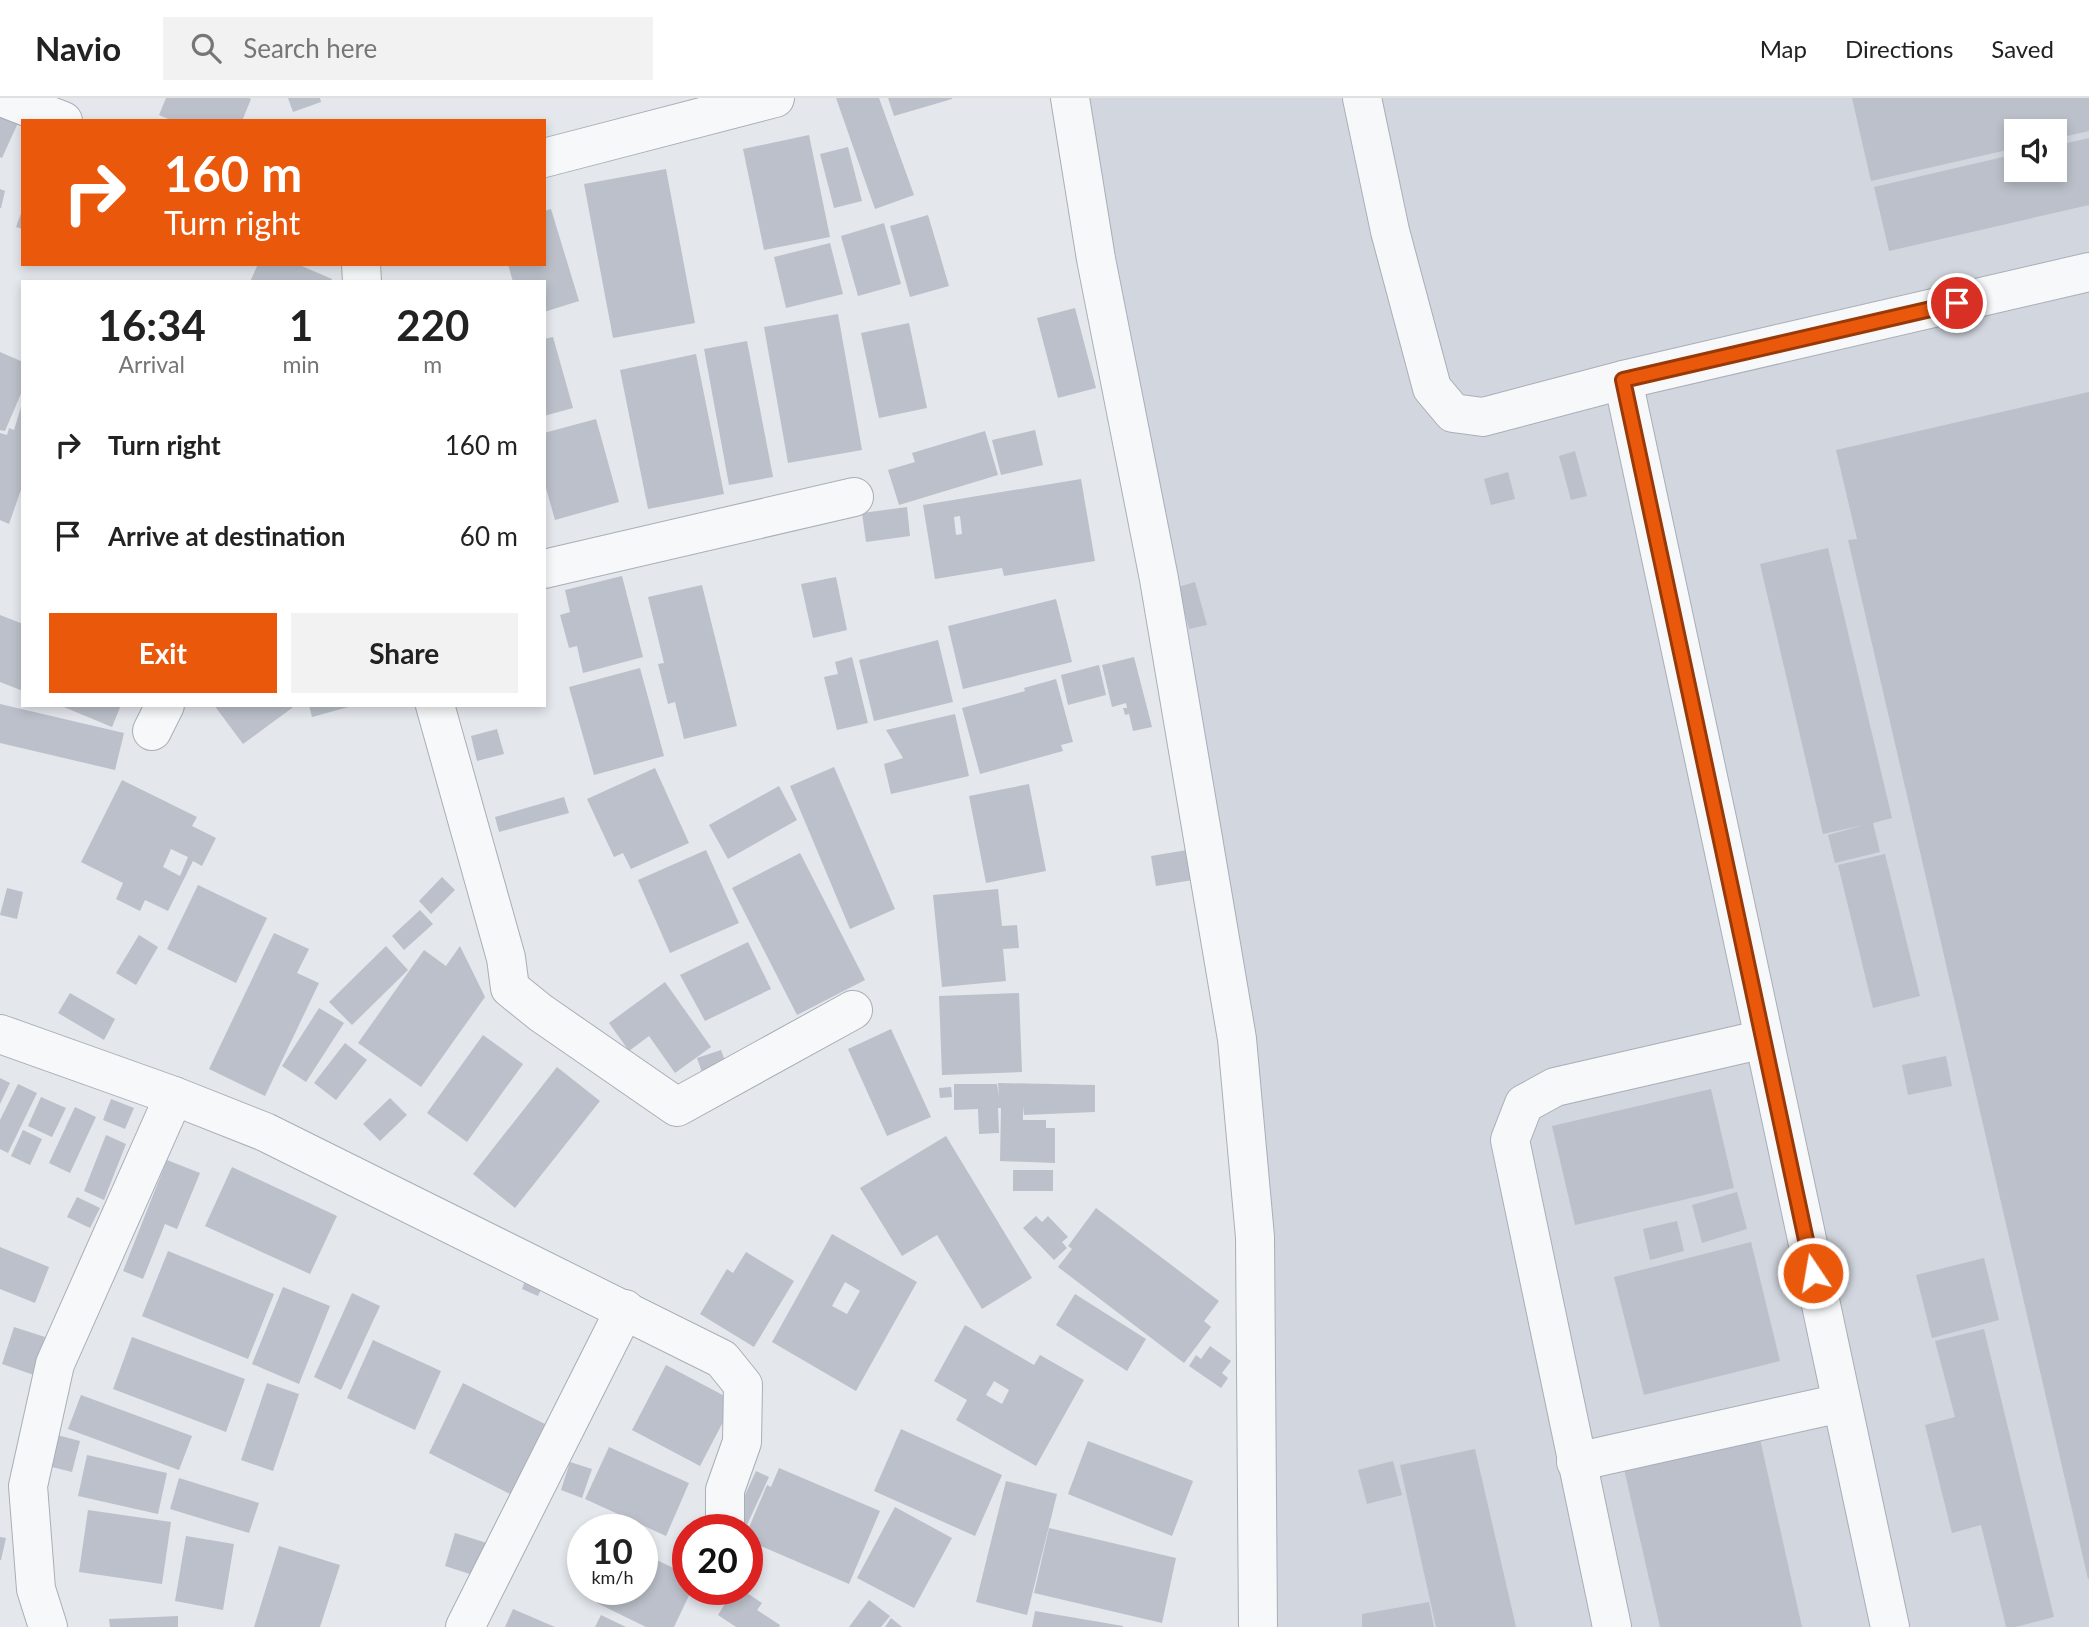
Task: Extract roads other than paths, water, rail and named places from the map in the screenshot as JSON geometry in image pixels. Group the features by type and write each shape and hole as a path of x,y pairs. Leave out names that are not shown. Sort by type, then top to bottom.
{"street":[{"path":"546,157 775,98"},
{"path":"1070,98 1096,259 1159,579 1237,1039 1255,1237 1258,1627"},
{"path":"1362,98 1390,231 1432,388 1453,413 1483,417 1623,380 2089,272"},
{"path":"12,100 58,119"},
{"path":"1623,380 1890,1627"},
{"path":"546,569 854,497"},
{"path":"436,707 506,958 510,988 541,1013 677,1107 853,1010"},
{"path":"0,1034 174,1096 265,1132 722,1359 743,1385 742,1442 725,1490 725,1514"},
{"path":"1612,1627 1510,1140 1524,1104 1555,1087 1764,1039"},
{"path":"48,1627 36,1588 28,1486 55,1364 174,1096"},
{"path":"465,1627 625,1309"},
{"path":"1576,1462 1841,1403"}]}
